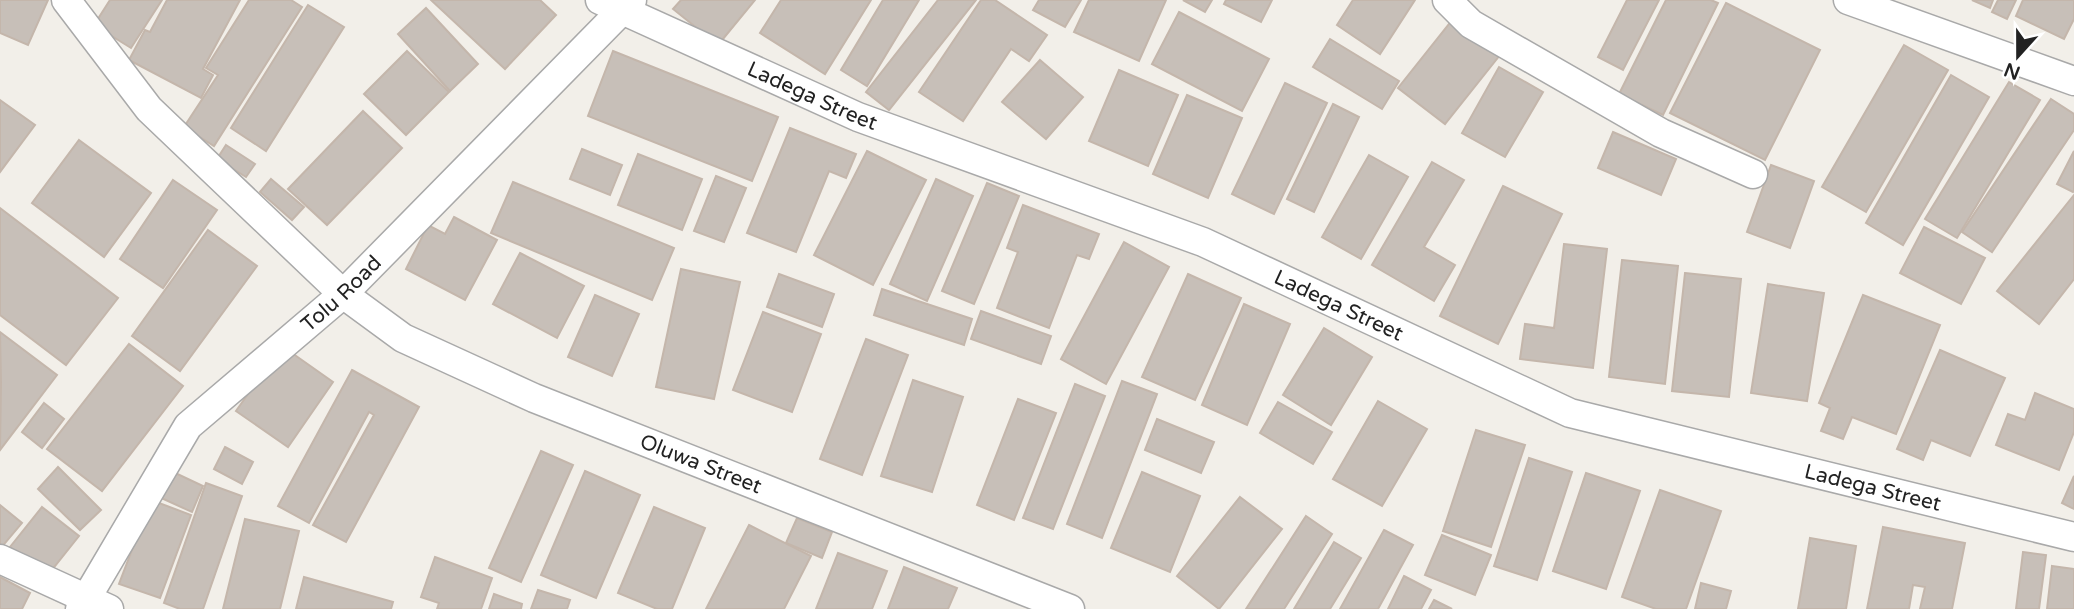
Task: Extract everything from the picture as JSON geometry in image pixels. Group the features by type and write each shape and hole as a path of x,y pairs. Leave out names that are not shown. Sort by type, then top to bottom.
{"street":[{"name":"Oluwa Street","path":"66,0 149,109 343,294 403,338 534,398 1070,609"},
{"path":"1447,0 1471,24 1649,126 1753,174"},
{"path":"1848,1 2074,81"},
{"name":"Tolu Road","path":"92,605 188,426 343,294 618,4"},
{"name":"Ladega Street","path":"618,4 858,117 1203,242 1570,413 2074,537"},
{"path":"0,559 92,605"}],"building":[{"path":"0,0 48,0 28,45 0,33"},
{"path":"110,0 162,0 131,48 94,25"},
{"path":"167,0 240,0 203,69 213,75 201,98 129,60 145,30 150,32"},
{"path":"249,0 291,0 302,7 214,146 184,127 218,75 206,68"},
{"path":"431,0 540,0 556,15 505,69"},
{"path":"681,0 755,0 718,45 673,9"},
{"path":"781,0 871,0 825,74 760,33"},
{"path":"883,0 919,0 867,86 841,70"},
{"path":"938,0 976,0 889,110 866,92"},
{"path":"981,0 995,0 1047,35 1029,61 1011,49 963,121 919,92"},
{"path":"1039,0 1081,0 1065,27 1033,10"},
{"path":"1089,0 1166,0 1139,61 1074,32"},
{"path":"1183,0 1212,0 1205,12"},
{"path":"1226,0 1272,0 1261,22 1224,4"},
{"path":"1353,0 1415,0 1380,54 1337,25"},
{"path":"1627,0 1659,0 1623,70 1598,57"},
{"path":"1666,0 1711,0 1718,3 1663,115 1619,94"},
{"path":"1972,0 1993,0 1990,8"},
{"path":"1998,0 2016,0 2007,19 1992,12"},
{"path":"2023,0 2074,0 2074,19 2064,39 2016,16"},
{"path":"1726,3 1820,50 1765,160 1670,113"},
{"path":"308,5 344,27 266,151 231,128"},
{"path":"426,8 478,64 450,91 398,34"},
{"path":"1179,12 1269,59 1242,111 1152,64"},
{"path":"1457,14 1504,50 1445,124 1398,88"},
{"path":"1330,39 1399,81 1382,109 1313,67"},
{"path":"1904,45 1948,70 1866,212 1822,187"},
{"path":"407,51 449,92 406,135 364,94"},
{"path":"613,51 778,117 752,181 588,116"},
{"path":"1040,60 1083,97 1046,139 1002,102"},
{"path":"1499,67 1543,92 1505,157 1462,133"},
{"path":"1119,70 1178,95 1148,166 1089,141"},
{"path":"1951,75 1989,97 1903,245 1866,223"},
{"path":"2009,82 2040,100 1957,238 1925,219"},
{"path":"1285,83 1327,103 1274,214 1232,194"},
{"path":"1187,95 1242,118 1208,198 1153,174"},
{"path":"2051,99 2074,114 2074,130 1992,252 1962,232"},
{"path":"0,100 35,125 0,172"},
{"path":"1333,104 1359,117 1314,212 1287,199"},
{"path":"363,111 402,148 327,225 288,189"},
{"path":"790,128 856,154 846,178 829,171 796,252 747,233"},
{"path":"1613,132 1676,159 1661,195 1598,168"},
{"path":"79,140 151,193 104,257 32,203"},
{"path":"226,145 255,164 246,177 217,159"},
{"path":"582,149 622,165 610,195 570,179"},
{"path":"867,151 926,180 873,285 814,255"},
{"path":"2074,151 2074,191 2073,192 2057,184"},
{"path":"638,154 702,179 682,230 618,205"},
{"path":"1369,155 1408,177 1361,259 1322,237"},
{"path":"1432,162 1464,180 1424,247 1455,265 1434,301 1372,265"},
{"path":"1771,165 1814,181 1790,248 1747,232"},
{"path":"716,176 746,188 724,242 694,231"},
{"path":"271,179 304,207 292,220 260,192"},
{"path":"936,179 973,196 927,301 890,284"},
{"path":"173,180 217,210 163,288 120,259"},
{"path":"513,182 674,248 652,300 491,233"},
{"path":"987,183 1019,196 974,304 942,291"},
{"path":"1503,186 1562,214 1498,344 1440,316"},
{"path":"2074,195 2074,279 2039,324 1997,291"},
{"path":"1023,205 1099,234 1089,259 1077,255 1049,328 997,308 1018,252 1007,248"},
{"path":"0,208 118,298 66,365 0,315"},
{"path":"454,217 497,240 465,300 406,269 428,225 445,234"},
{"path":"1924,227 1985,258 1961,304 1900,273"},
{"path":"208,230 257,266 180,371 132,336"},
{"path":"1124,242 1169,267 1106,384 1061,359"},
{"path":"1564,244 1607,249 1593,368 1520,359 1525,324 1554,328"},
{"path":"520,253 584,286 557,338 493,304"},
{"path":"1622,260 1678,266 1665,384 1609,377"},
{"path":"681,269 740,282 714,399 656,387"},
{"path":"1685,273 1741,279 1729,397 1672,391"},
{"path":"779,274 834,294 822,327 767,307"},
{"path":"1188,274 1241,298 1195,400 1142,377"},
{"path":"1768,284 1824,293 1807,401 1751,393"},
{"path":"882,289 972,319 964,345 874,315"},
{"path":"595,295 639,314 612,376 568,357"},
{"path":"1863,295 1940,325 1896,434 1852,417 1843,439 1821,431 1830,408 1819,403"},
{"path":"1244,304 1290,324 1247,425 1202,405"},
{"path":"981,311 1051,336 1041,364 971,339"},
{"path":"763,312 821,334 792,412 733,390"},
{"path":"1324,328 1372,357 1331,425 1283,395"},
{"path":"0,332 57,375 0,450 1,383"},
{"path":"866,339 908,355 862,475 820,459"},
{"path":"129,344 183,386 102,491 47,449"},
{"path":"282,346 333,382 288,447 236,411"},
{"path":"1940,350 2005,378 1970,456 1931,440 1923,460 1897,449"},
{"path":"352,370 419,407 346,542 313,525 374,415 369,412 309,523 278,506"},
{"path":"913,380 963,397 932,492 881,476"},
{"path":"1122,381 1157,394 1102,538 1067,524"},
{"path":"1075,384 1105,396 1053,529 1023,518"},
{"path":"2035,393 2074,409 2074,432 2059,470 1996,445 2008,414 2025,420"},
{"path":"1018,399 1056,413 1014,520 977,505"},
{"path":"1378,401 1427,429 1382,506 1333,479"},
{"path":"1278,402 1332,432 1313,464 1260,433"},
{"path":"44,403 64,419 42,448 22,432"},
{"path":"1157,419 1214,442 1201,473 1145,450"},
{"path":"1476,430 1525,445 1491,547 1443,531"},
{"path":"225,447 253,462 242,484 214,469"},
{"path":"541,451 573,465 521,582 489,568"},
{"path":"1529,458 1572,472 1537,580 1494,566"},
{"path":"58,467 101,510 80,530 38,489"},
{"path":"171,471 203,486 192,512 159,497"},
{"path":"585,471 640,495 596,598 541,575"},
{"path":"1142,472 1200,496 1170,572 1111,548"},
{"path":"1586,473 1640,491 1606,589 1553,571"},
{"path":"2074,476 2074,509 2062,503"},
{"path":"206,483 242,496 203,609 180,609 164,603"},
{"path":"1660,490 1721,511 1686,609 1656,609 1622,597"},
{"path":"1240,497 1282,529 1219,609 1177,576"},
{"path":"151,500 191,515 160,598 119,584"},
{"path":"0,505 22,523 0,549"},
{"path":"42,507 79,536 47,576 10,547"},
{"path":"654,507 705,528 672,609 657,609 618,593"},
{"path":"1306,516 1332,534 1284,609 1246,609"},
{"path":"797,518 832,532 822,558 786,543"},
{"path":"245,519 299,531 280,609 223,609"},
{"path":"749,525 811,556 784,609 706,609"},
{"path":"1883,527 1965,543 1952,609 1920,609 1925,587 1913,585 1909,609 1867,609"},
{"path":"1384,530 1413,545 1378,609 1340,609"},
{"path":"1442,535 1491,555 1475,595 1425,575"},
{"path":"1810,538 1856,546 1846,609 1798,609"},
{"path":"1334,542 1361,558 1330,609 1294,609"},
{"path":"2023,552 2046,555 2039,609 2016,609"},
{"path":"838,553 887,571 872,609 816,609"},
{"path":"435,557 492,578 481,609 437,609 439,603 421,597"},
{"path":"2052,566 2074,569 2074,609 2047,609"},
{"path":"904,567 957,588 948,609 888,609"},
{"path":"1404,576 1431,590 1421,609 1388,609"},
{"path":"0,577 30,593 22,609 0,609"},
{"path":"304,577 393,602 391,609 296,609"},
{"path":"1701,583 1731,591 1726,609 1695,609"},
{"path":"538,590 570,600 567,609 531,609"},
{"path":"494,594 522,604 521,609 489,609"},
{"path":"1434,600 1452,609 1429,609"}]}
